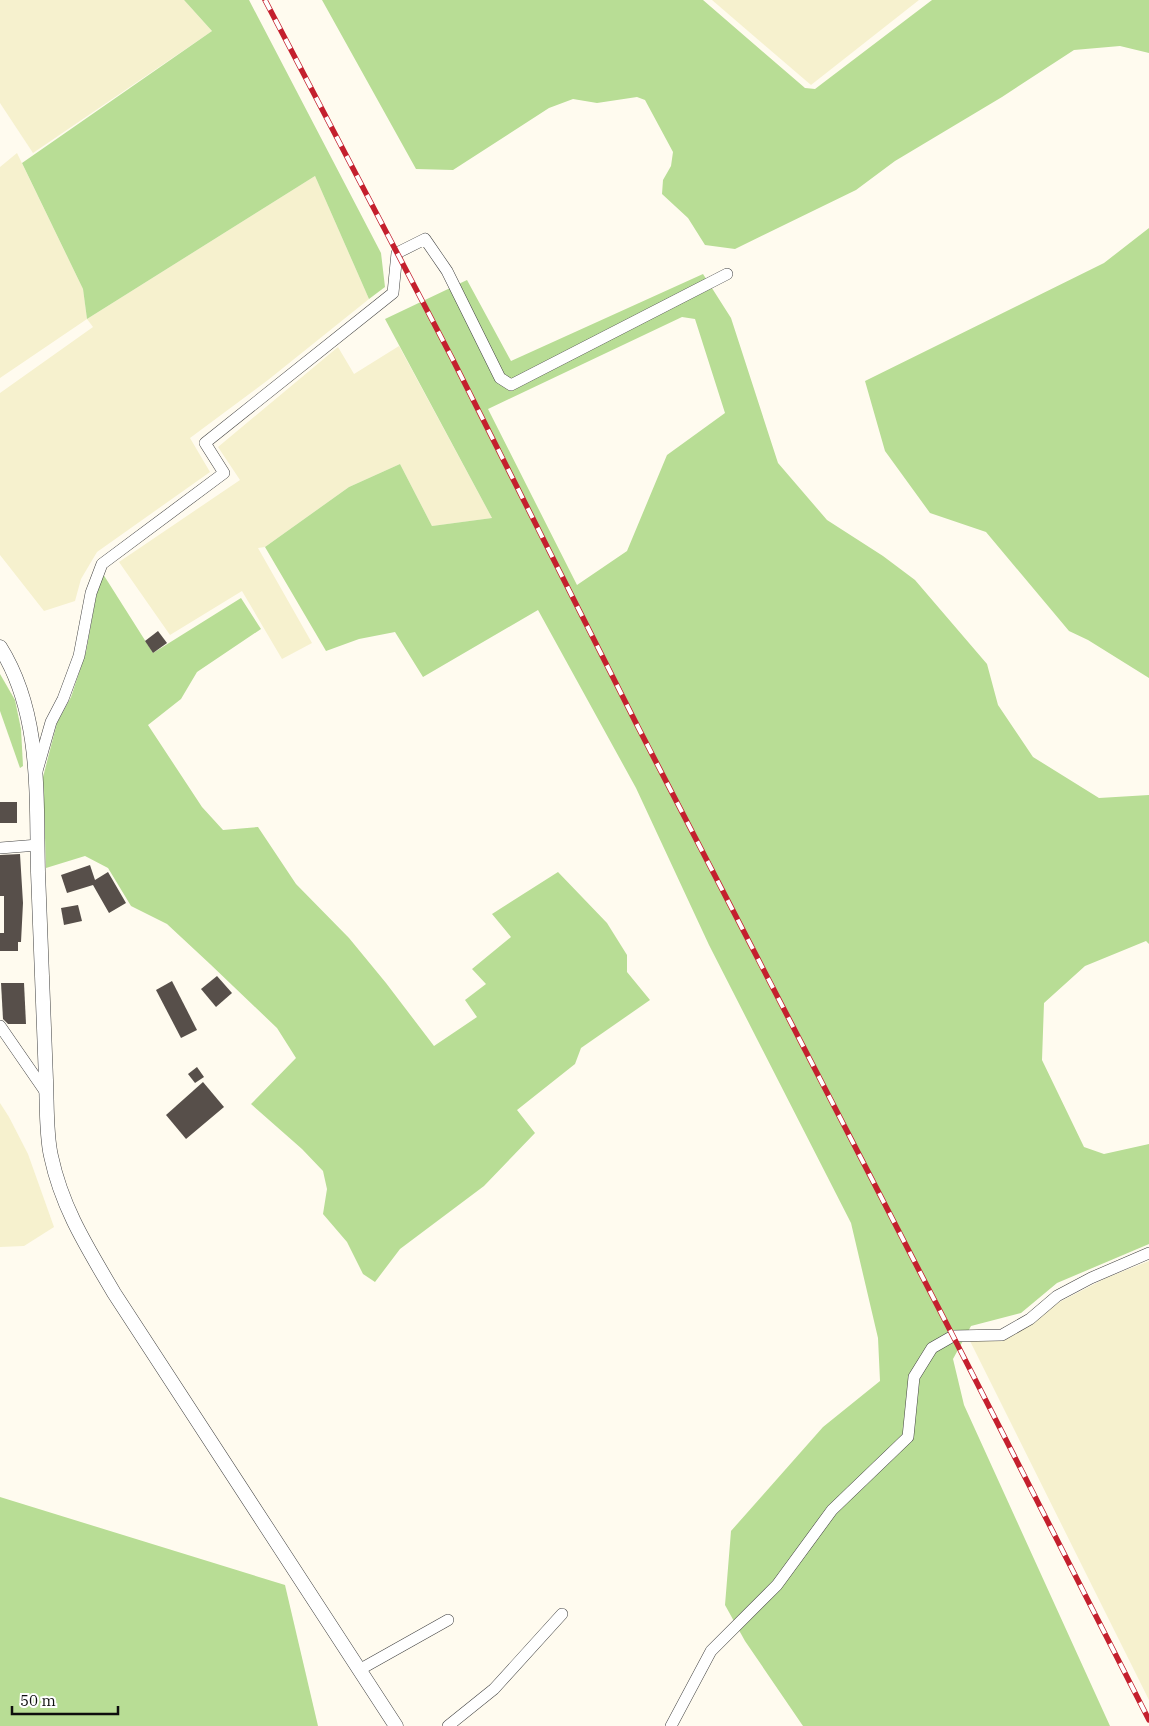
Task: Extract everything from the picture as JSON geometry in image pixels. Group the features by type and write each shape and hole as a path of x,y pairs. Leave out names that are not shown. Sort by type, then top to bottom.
{"street":[{"path":"37,774 51,722 63,699 79,656 91,593 102,564 224,473 205,442 393,293 397,254 424,239 447,271 500,378 510,385 727,274"},
{"path":"0,647 19,683 27,710 37,774 50,1153 59,1191 81,1237 114,1293 396,1726"},
{"path":"0,848 38,846"},
{"path":"0,1026 47,1094"},
{"path":"671,1726 711,1651 777,1585 832,1510 908,1437 914,1377 932,1348 953,1336 1002,1335 1030,1319 1057,1296 1091,1278 1149,1253"},
{"path":"448,1726 494,1689 562,1614"},
{"path":"359,1670 448,1620"}],"shaded area":[{"path":"0,0 184,0 212,31 33,153 0,103"},
{"path":"712,0 919,0 811,85"},
{"path":"17,153 83,289 87,319 0,378 0,167"},
{"path":"315,176 369,299 268,380 190,438 210,472 97,552 81,579 75,601 44,611 0,555 0,393 93,327 87,319"},
{"path":"399,346 492,518 432,526 400,464 349,487 265,547 258,548 312,643 282,659 242,591 170,635 119,562 240,480 218,447 338,347 354,374"},
{"path":"0,1103 28,1154 54,1227 24,1246 0,1247"},
{"path":"1149,1261 1149,1700 967,1335 1012,1336 1044,1310 1106,1278"}],"green space":[{"path":"184,0 249,0 381,253 385,287 369,299 315,176 87,319 83,289 22,163 212,31"},
{"path":"322,0 703,0 805,88 815,89 932,0 1149,0 1149,53 1120,46 1074,50 1002,97 895,161 856,190 735,249 705,245 688,218 662,194 663,180 671,166 673,152 645,100 637,97 597,103 573,99 549,108 453,170 416,169"},
{"path":"1149,228 1149,678 1088,640 1069,631 986,532 930,513 885,451 865,381 1104,263"},
{"path":"703,274 731,318 778,463 827,520 883,556 915,580 987,664 998,705 1033,757 1099,798 1149,795 1149,944 1146,941 1085,966 1044,1003 1042,1060 1084,1147 1104,1154 1149,1144 1149,1244 1057,1283 1021,1313 971,1326 953,1359 964,1405 1110,1726 803,1726 745,1641 725,1605 731,1531 823,1427 880,1381 878,1338 851,1223 709,945 636,788 538,610 423,677 395,632 359,639 326,651 265,547 349,487 400,464 432,526 492,518 385,319 467,280 511,361","holes":["682,317 695,319 725,413 667,455 627,551 577,585 488,409"]},
{"path":"103,574 153,653 241,598 261,629 197,672 181,699 148,725 202,807 223,830 258,827 296,884 349,938 434,1046 477,1017 465,1000 486,984 472,969 511,937 492,914 558,872 607,923 627,955 627,972 650,1000 581,1048 575,1064 517,1110 535,1133 484,1186 400,1249 375,1282 363,1274 347,1242 323,1214 327,1189 323,1171 302,1149 251,1104 296,1058 277,1028 167,924 131,906 108,868 85,856 46,868 43,777 57,723 71,697 86,652 96,597"},
{"path":"0,674 15,700 21,729 23,766 20,768 0,711"},
{"path":"0,1497 285,1585 318,1726 0,1726"}],"building":[{"path":"158,631 167,643 153,653 145,641"},
{"path":"0,802 17,802 17,823 0,823"},
{"path":"20,854 23,903 21,942 18,942 18,951 0,951 0,933 4,933 4,896 0,896 0,855"},
{"path":"90,865 95,880 108,872 126,903 109,913 93,885 67,893 61,875"},
{"path":"78,905 82,921 64,925 61,908"},
{"path":"217,976 232,993 216,1007 201,989"},
{"path":"172,981 197,1030 181,1038 156,990"},
{"path":"1,983 24,983 26,1024 8,1024 3,1019"},
{"path":"197,1067 204,1077 195,1083 188,1074"},
{"path":"203,1082 224,1107 186,1139 166,1115"}],"railway":[{"path":"265,0 452,358 638,727 1149,1720"}]}
